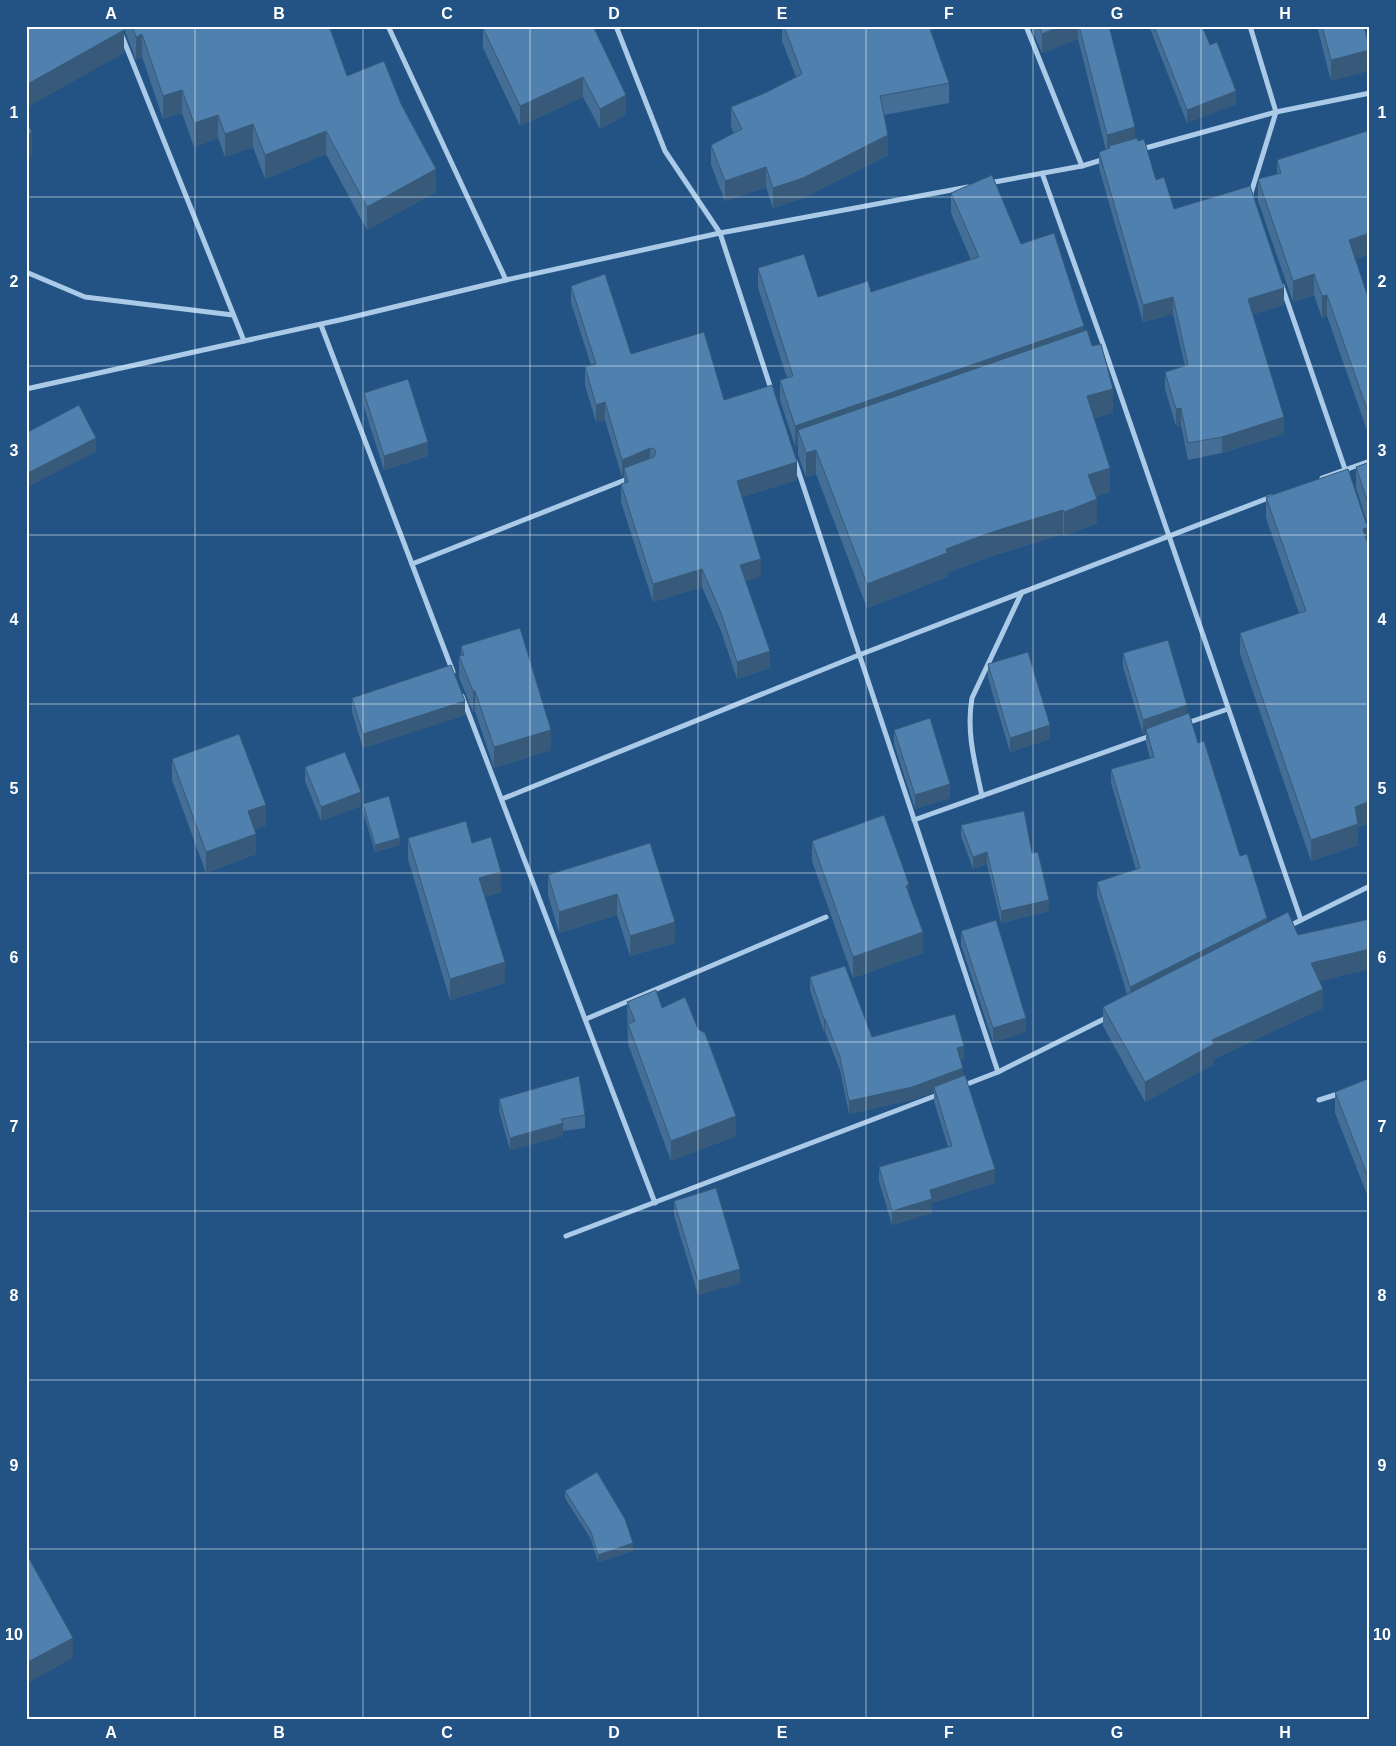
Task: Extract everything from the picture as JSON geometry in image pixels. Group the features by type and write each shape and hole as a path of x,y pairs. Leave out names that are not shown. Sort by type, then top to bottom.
{"street":[{"path":"118,26 244,342"},
{"path":"388,26 506,280"},
{"path":"616,26 665,151 720,233 774,397"},
{"path":"1026,26 1082,166"},
{"path":"1250,26 1276,112 1250,193 1254,202"},
{"path":"1137,150 1276,112 1370,93"},
{"path":"984,184 1082,166 1110,158"},
{"path":"1042,173 1104,344 1301,920"},
{"path":"26,389 244,342 506,280 720,233 974,186"},
{"path":"26,272 86,297 233,315"},
{"path":"1279,276 1348,479"},
{"path":"321,324 457,682"},
{"path":"1094,348 1104,344"},
{"path":"792,452 998,1072"},
{"path":"1317,480 1370,461"},
{"path":"412,564 633,477"},
{"path":"502,799 860,655 1280,494"},
{"path":"982,796 970,736 969,714 972,698 1022,592"},
{"path":"460,691 655,1203"},
{"path":"1183,725 1228,708"},
{"path":"914,820 1155,734"},
{"path":"1283,929 1370,886"},
{"path":"586,1019 826,918"},
{"path":"960,1086 998,1072 1114,1014"},
{"path":"1319,1100 1345,1092"},
{"path":"566,1236 942,1094"}],"building":[{"path":"29,26 123,26 124,30 26,85 26,28"},
{"path":"132,26 329,26 347,76 384,61 401,104 436,169 367,207 326,131 265,155 253,124 225,134 218,115 194,123 182,90 163,96 142,34 136,37"},
{"path":"487,26 593,26 626,95 600,109 583,77 520,106 483,28"},
{"path":"784,26 929,26 949,83 880,96 888,135 803,178 773,188 766,167 725,181 711,145 742,129 731,107 765,93 802,74"},
{"path":"1039,26 1060,26 1042,34"},
{"path":"1079,26 1109,26 1135,127 1107,135"},
{"path":"1154,26 1202,26 1210,45 1217,42 1236,91 1187,110"},
{"path":"1322,26 1364,26 1370,50 1331,60"},
{"path":"26,122 32,132 26,135"},
{"path":"1370,130 1370,233 1349,240 1370,303 1370,418 1327,295 1322,296 1314,274 1293,281 1258,179 1281,173 1277,160"},
{"path":"1137,138 1138,141 1144,139 1156,180 1164,177 1174,209 1250,186 1284,288 1248,299 1284,417 1222,437 1188,443 1181,408 1176,409 1165,372 1188,365 1173,297 1143,305 1099,152 1110,148 1109,146"},
{"path":"992,175 1021,244 1054,233 1084,326 795,426 780,380 793,376 758,268 804,254 818,297 868,281 871,292 979,257 951,193"},
{"path":"605,274 631,354 704,332 724,400 772,385 797,462 737,481 761,559 740,565 770,651 737,662 721,613 702,569 653,584 621,484 628,482 624,468 654,457 656,451 650,448 622,460 605,402 596,405 585,367 596,364 571,286"},
{"path":"1087,330 1092,346 1101,344 1113,389 1087,396 1110,468 1088,475 1097,499 1064,512 1063,510 989,533 946,549 947,553 867,584 816,450 806,453 798,430"},
{"path":"408,379 428,442 384,456 364,393"},
{"path":"79,405 96,438 26,474 26,433"},
{"path":"1370,462 1370,509 1356,467"},
{"path":"1348,469 1366,523 1370,526 1363,529 1370,550 1370,801 1355,807 1358,824 1311,840 1240,633 1306,611 1266,497"},
{"path":"520,628 551,730 494,747 475,691 473,691 459,656 464,655 461,646"},
{"path":"1168,640 1187,705 1143,720 1123,653"},
{"path":"1028,652 1050,725 1010,738 988,664"},
{"path":"451,665 465,701 363,734 352,698"},
{"path":"1189,713 1198,743 1204,741 1240,856 1247,854 1267,918 1130,987 1097,882 1140,868 1111,769 1154,757 1146,729"},
{"path":"930,718 950,784 915,795 894,730"},
{"path":"239,734 266,805 248,811 256,834 206,852 172,759"},
{"path":"345,752 361,792 321,807 305,767"},
{"path":"389,796 400,838 375,845 363,804"},
{"path":"1024,811 1032,853 1038,852 1049,900 1001,911 987,852 973,857 961,825"},
{"path":"884,815 909,884 906,886 923,932 853,957 812,841"},
{"path":"466,821 472,843 491,837 501,872 479,878 505,962 450,979 408,838"},
{"path":"650,843 675,922 630,936 617,894 559,912 548,875"},
{"path":"1288,912 1298,935 1370,919 1370,949 1311,963 1323,989 1212,1040 1214,1044 1145,1082 1103,1007"},
{"path":"996,920 1026,1018 993,1028 961,931"},
{"path":"845,966 872,1037 955,1014 964,1046 957,1048 963,1068 912,1087 849,1101 840,1057 824,1019 810,977"},
{"path":"656,990 662,1008 685,997 698,1029 705,1033 736,1116 671,1141 628,1024 635,1021 627,1002"},
{"path":"965,1075 995,1169 930,1190 932,1199 892,1211 879,1167 952,1146 934,1087"},
{"path":"579,1076 585,1115 561,1119 563,1123 510,1138 499,1099"},
{"path":"1370,1078 1370,1182 1335,1092"},
{"path":"716,1188 740,1269 698,1281 674,1201"},
{"path":"597,1472 625,1519 633,1543 598,1555 591,1532 565,1491"},
{"path":"26,1553 73,1638 26,1663"}]}
